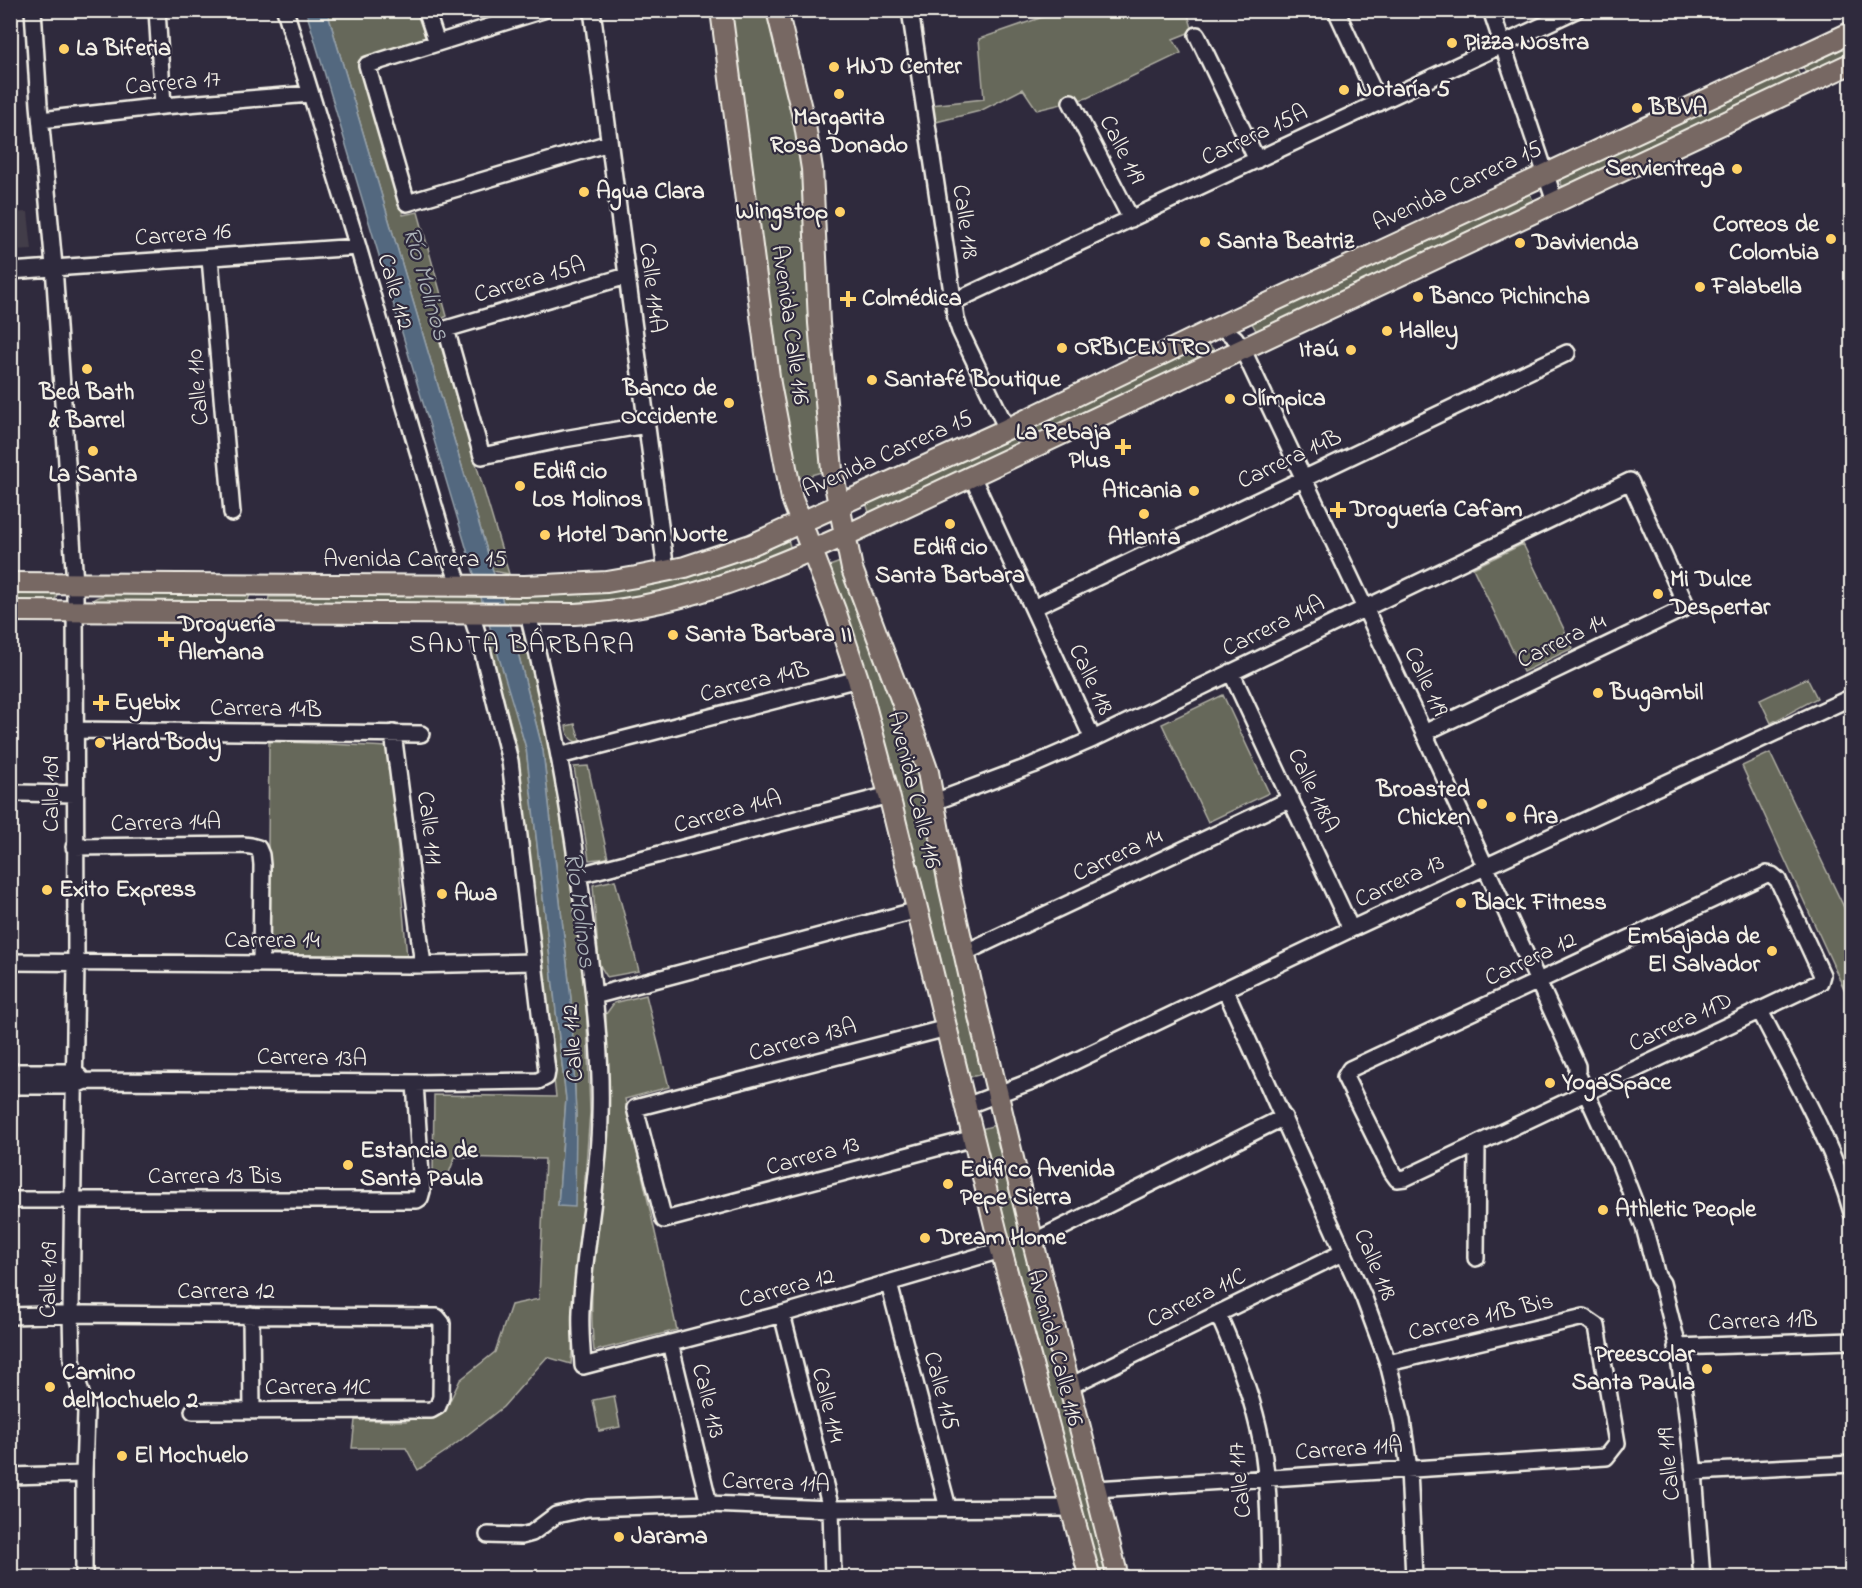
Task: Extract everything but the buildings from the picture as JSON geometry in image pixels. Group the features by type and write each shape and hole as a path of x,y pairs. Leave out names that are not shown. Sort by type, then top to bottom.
{"main road":[{"name":"Avenida Calle 116","path":"721,10 770,384 792,498 800,524 835,610 858,679 918,910 1001,1250 1090,1578"},
{"name":"Avenida Calle 116","path":"777,10 805,125 812,169 823,380 831,470 844,536 852,569 921,750 934,802 964,953 1118,1578"},
{"name":"Avenida Carrera 15","path":"10,583 512,587 607,582 666,571 731,553 800,524 1007,429 1220,326 1851,32"},
{"path":"10,611 598,613 642,607 722,586 844,536 1851,63"},
{"path":"319,585 303,590 260,591 255,600 261,607 297,607 320,613"}],"street":[{"name":"Calle 109","path":"33,10 40,120 54,266 75,584 74,848 77,1080 71,1314 72,1360 86,1412 84,1578"},
{"path":"157,10 163,106"},
{"name":"Calle 112","path":"285,10 358,247 447,550 467,586"},
{"path":"426,10 437,43"},
{"path":"543,10 367,65 407,203 609,143"},
{"name":"Calle 114A","path":"592,10 666,571"},
{"name":"Calle 118","path":"910,10 953,302 960,331 1007,429"},
{"path":"1336,10 1379,103"},
{"path":"1491,10 1556,202"},
{"name":"Carrera 15A","path":"953,302 1576,10"},
{"path":"1197,35 1257,160"},
{"name":"Carrera 17","path":"40,120 163,106 310,94"},
{"name":"Calle 119","path":"1071,102 1131,219"},
{"name":"Carrera 16","path":"10,271 54,266 358,247"},
{"name":"Calle 110","path":"210,258 232,513"},
{"name":"Carrera 15A","path":"446,329 627,276"},
{"name":"Calle 119","path":"1220,326 1235,338 1242,348 1539,981 1577,1066 1577,1073 1589,1091 1619,1162 1644,1227 1657,1276 1656,1285 1671,1341 1676,1347 1694,1472 1702,1578"},
{"name":"Calle 112","path":"446,329 482,456 646,425"},
{"name":"Carrera 14B","path":"1033,608 1567,353"},
{"name":"Calle 118","path":"972,476 1093,739"},
{"name":"Carrera 14A","path":"934,802 1033,765 1093,739 1630,481 1687,607"},
{"name":"Carrera 14","path":"1424,733 1687,607"},
{"name":"Calle 112","path":"477,614 481,645 510,761 547,1071 546,1077 538,1081"},
{"name":"Calle 112","path":"524,614 559,756 579,875 598,1044 600,1116 598,1156 580,1312 583,1366"},
{"name":"Calle 118A","path":"1231,672 1352,929"},
{"name":"Carrera 14B","path":"559,756 858,679"},
{"name":"Carrera 13","path":"966,1106 1040,1078 1352,929 1851,699"},
{"name":"Carrera 14B","path":"75,730 421,734"},
{"name":"Calle 111","path":"393,733 423,965"},
{"path":"18,792 75,794"},
{"name":"Carrera 14A","path":"579,875 889,795"},
{"name":"Carrera 14","path":"964,953 1291,799"},
{"name":"Carrera 14A","path":"74,848 243,845 258,848 262,865 261,963"},
{"name":"Carrera 12","path":"1397,1179 1345,1077 1350,1069 1767,874 1778,880 1822,975 1820,982"},
{"path":"594,996 918,910"},
{"name":"Carrera 14","path":"10,962 423,965 533,962"},
{"name":"Carrera 11D","path":"1397,1179 1405,1178 1820,982"},
{"name":"Calle 118","path":"1225,989 1365,1298 1388,1363 1402,1420 1410,1469 1414,1578"},
{"path":"1760,1011 1819,1128 1845,1187 1851,1213"},
{"name":"Carrera 13A","path":"664,1220 635,1108 947,1028"},
{"name":"Carrera 13A","path":"10,1072 77,1080"},
{"name":"Carrera 13A","path":"10,1086 77,1080 415,1083 538,1081"},
{"name":"Carrera 13 Bis","path":"10,1200 414,1200 420,1198 422,1191 415,1083"},
{"path":"1034,1242 1284,1117"},
{"name":"Carrera 13","path":"664,1220 974,1138"},
{"path":"1476,1258 1477,1144"},
{"name":"Carrera 12","path":"583,1366 782,1314 1001,1250"},
{"name":"Carrera 11C","path":"1070,1386 1344,1252"},
{"name":"Calle 115","path":"889,1284 948,1508"},
{"name":"Carrera 12","path":"10,1316 71,1314 437,1317 443,1328 439,1403"},
{"name":"Calle 114","path":"782,1314 831,1509 833,1578"},
{"name":"Calle 117","path":"1218,1314 1238,1361 1259,1428 1266,1478 1270,1578"},
{"path":"252,1315 252,1410"},
{"name":"Carrera 11B Bis","path":"1388,1363 1584,1317 1597,1326 1617,1443 1606,1457"},
{"name":"Carrera 11B","path":"1676,1347 1851,1341"},
{"name":"Calle 113","path":"669,1343 709,1504"},
{"name":"Carrera 11C","path":"193,1411 427,1412 439,1403"},
{"name":"Carrera 11A","path":"1096,1489 1606,1457"},
{"path":"1694,1472 1851,1464"},
{"path":"10,1476 84,1474"},
{"name":"Carrera 11A","path":"488,1535 521,1536 532,1533 556,1515 588,1508 709,1504 831,1509 1070,1508"}],"shaded area":[{"path":"28,212 32,250 11,251 11,213"}],"green space":[{"path":"327,11 416,11 427,42 363,67 403,215 418,212 447,316 434,323 509,574 493,571"},
{"path":"728,11 770,11 800,132 825,471 794,480 781,418"},
{"path":"1060,11 1187,11 1193,31 1173,39 1181,53 1087,98 1037,110 1023,89 980,111 932,123 931,105 984,99 979,39"},
{"path":"1851,39 1851,55 1807,75 1801,63"},
{"path":"1795,66 1801,78 1568,187 1562,186 1560,181 1564,175"},
{"path":"1528,191 1533,200 1257,332 1249,318"},
{"path":"1204,340 1216,352 870,515 865,500"},
{"path":"787,537 792,552 738,572 608,606 505,609 500,594 569,593"},
{"path":"1523,544 1573,648 1523,672 1473,568"},
{"path":"843,561 920,770 987,1073 970,1077 952,1006 938,966 824,568"},
{"path":"11,589 54,589 57,593 53,601 11,600"},
{"path":"140,592 251,592 249,604 95,603 94,599"},
{"path":"317,593 480,593 484,607 268,602 269,597 302,597"},
{"path":"492,630 526,748 566,1099 558,1206 576,1117 571,999 543,751 513,633 525,634 554,749 586,995 590,1112 571,1364 547,1357 503,1407 418,1470 406,1448 352,1448 355,1420 406,1421 446,1409 460,1380 495,1352 511,1305 539,1299 545,1159 455,1157 449,1173 433,1175 434,1095 556,1097 517,747 485,631"},
{"path":"1807,678 1817,698 1771,723 1760,700"},
{"path":"1223,695 1269,793 1208,822 1162,724"},
{"path":"575,724 581,743 572,740 567,733 566,726"},
{"path":"269,741 389,747 407,958 267,954"},
{"path":"1770,753 1851,922 1851,1004 1742,766"},
{"path":"588,766 608,858 589,860 574,767"},
{"path":"615,880 639,971 607,977 599,964 593,885"},
{"path":"646,995 669,1087 625,1099 677,1330 594,1351 592,1289 608,1094 606,1014 614,1003"},
{"path":"999,1124 1113,1577 1094,1577 978,1130"},
{"path":"614,1396 620,1427 599,1431 593,1400"}],"water":[{"path":"306,11 327,11 513,633 543,751 571,999 576,1117 575,1207 558,1206 566,1099 526,748"}],"place":[{"name":"Pizza Nostra","path":"1452,43"},
{"name":"La Biferia","path":"64,49"},
{"name":"HND Center","path":"834,67"},
{"name":"Notaría 5","path":"1344,90"},
{"name":"Margarita Rosa Donado","path":"839,94"},
{"name":"BBVA","path":"1637,108"},
{"name":"Servientrega","path":"1737,169"},
{"name":"Agua Clara","path":"584,192"},
{"name":"Wingstop","path":"840,212"},
{"name":"Correos de Colombia","path":"1831,239"},
{"name":"Santa Beatriz","path":"1205,242"},
{"name":"Davivienda","path":"1520,243"},
{"name":"Falabella","path":"1700,287"},
{"name":"Banco Pichincha","path":"1418,297"},
{"name":"Colmédica","path":"848,299"},
{"name":"Halley","path":"1387,331"},
{"name":"ORBICENTRO","path":"1062,348"},
{"name":"Itaú","path":"1351,350"},
{"name":"Bed Bath & Barrel","path":"87,369"},
{"name":"Santafé Boutique","path":"872,380"},
{"name":"Olímpica","path":"1230,399"},
{"name":"Banco de Occidente","path":"729,403"},
{"name":"La Rebaja Plus","path":"1123,447"},
{"name":"La Santa","path":"93,451"},
{"name":"Edificio Los Molinos","path":"520,486"},
{"name":"Aticania","path":"1194,491"},
{"name":"Droguería Cafam","path":"1338,510"},
{"name":"Atlanta","path":"1144,514"},
{"name":"Edificio Santa Barbara","path":"950,524"},
{"name":"Hotel Dann Norte","path":"545,535"},
{"name":"Mi Dulce Despertar","path":"1658,594"},
{"name":"Santa Barbara II","path":"673,635"},
{"name":"Droguería Alemana","path":"166,639"},
{"name":"Bugambil","path":"1598,693"},
{"name":"Eyebix","path":"101,703"},
{"name":"Hard Body","path":"100,743"},
{"name":"Broasted Chicken","path":"1482,804"},
{"name":"Ara","path":"1511,817"},
{"name":"Exito Express","path":"47,890"},
{"name":"Awa","path":"442,894"},
{"name":"Black Fitness","path":"1461,903"},
{"name":"Embajada de El Salvador","path":"1772,951"},
{"name":"YogaSpace","path":"1550,1083"},
{"name":"Estancia de Santa Paula","path":"348,1165"},
{"name":"Edifico Avenida Pepe Sierra","path":"948,1184"},
{"name":"Athletic People","path":"1603,1210"},
{"name":"Dream Home","path":"925,1238"},
{"name":"Preescolar Santa Paula","path":"1707,1369"},
{"name":"Camino delMochuelo 2","path":"50,1387"},
{"name":"El Mochuelo","path":"122,1456"},
{"name":"Jarama","path":"619,1537"}],"district":[{"name":"SANTA BÁRBARA","path":"522,645"}],"water label":[{"name":"Río Molinos","path":"425,284"},
{"name":"Río Molinos","path":"579,910"}]}
